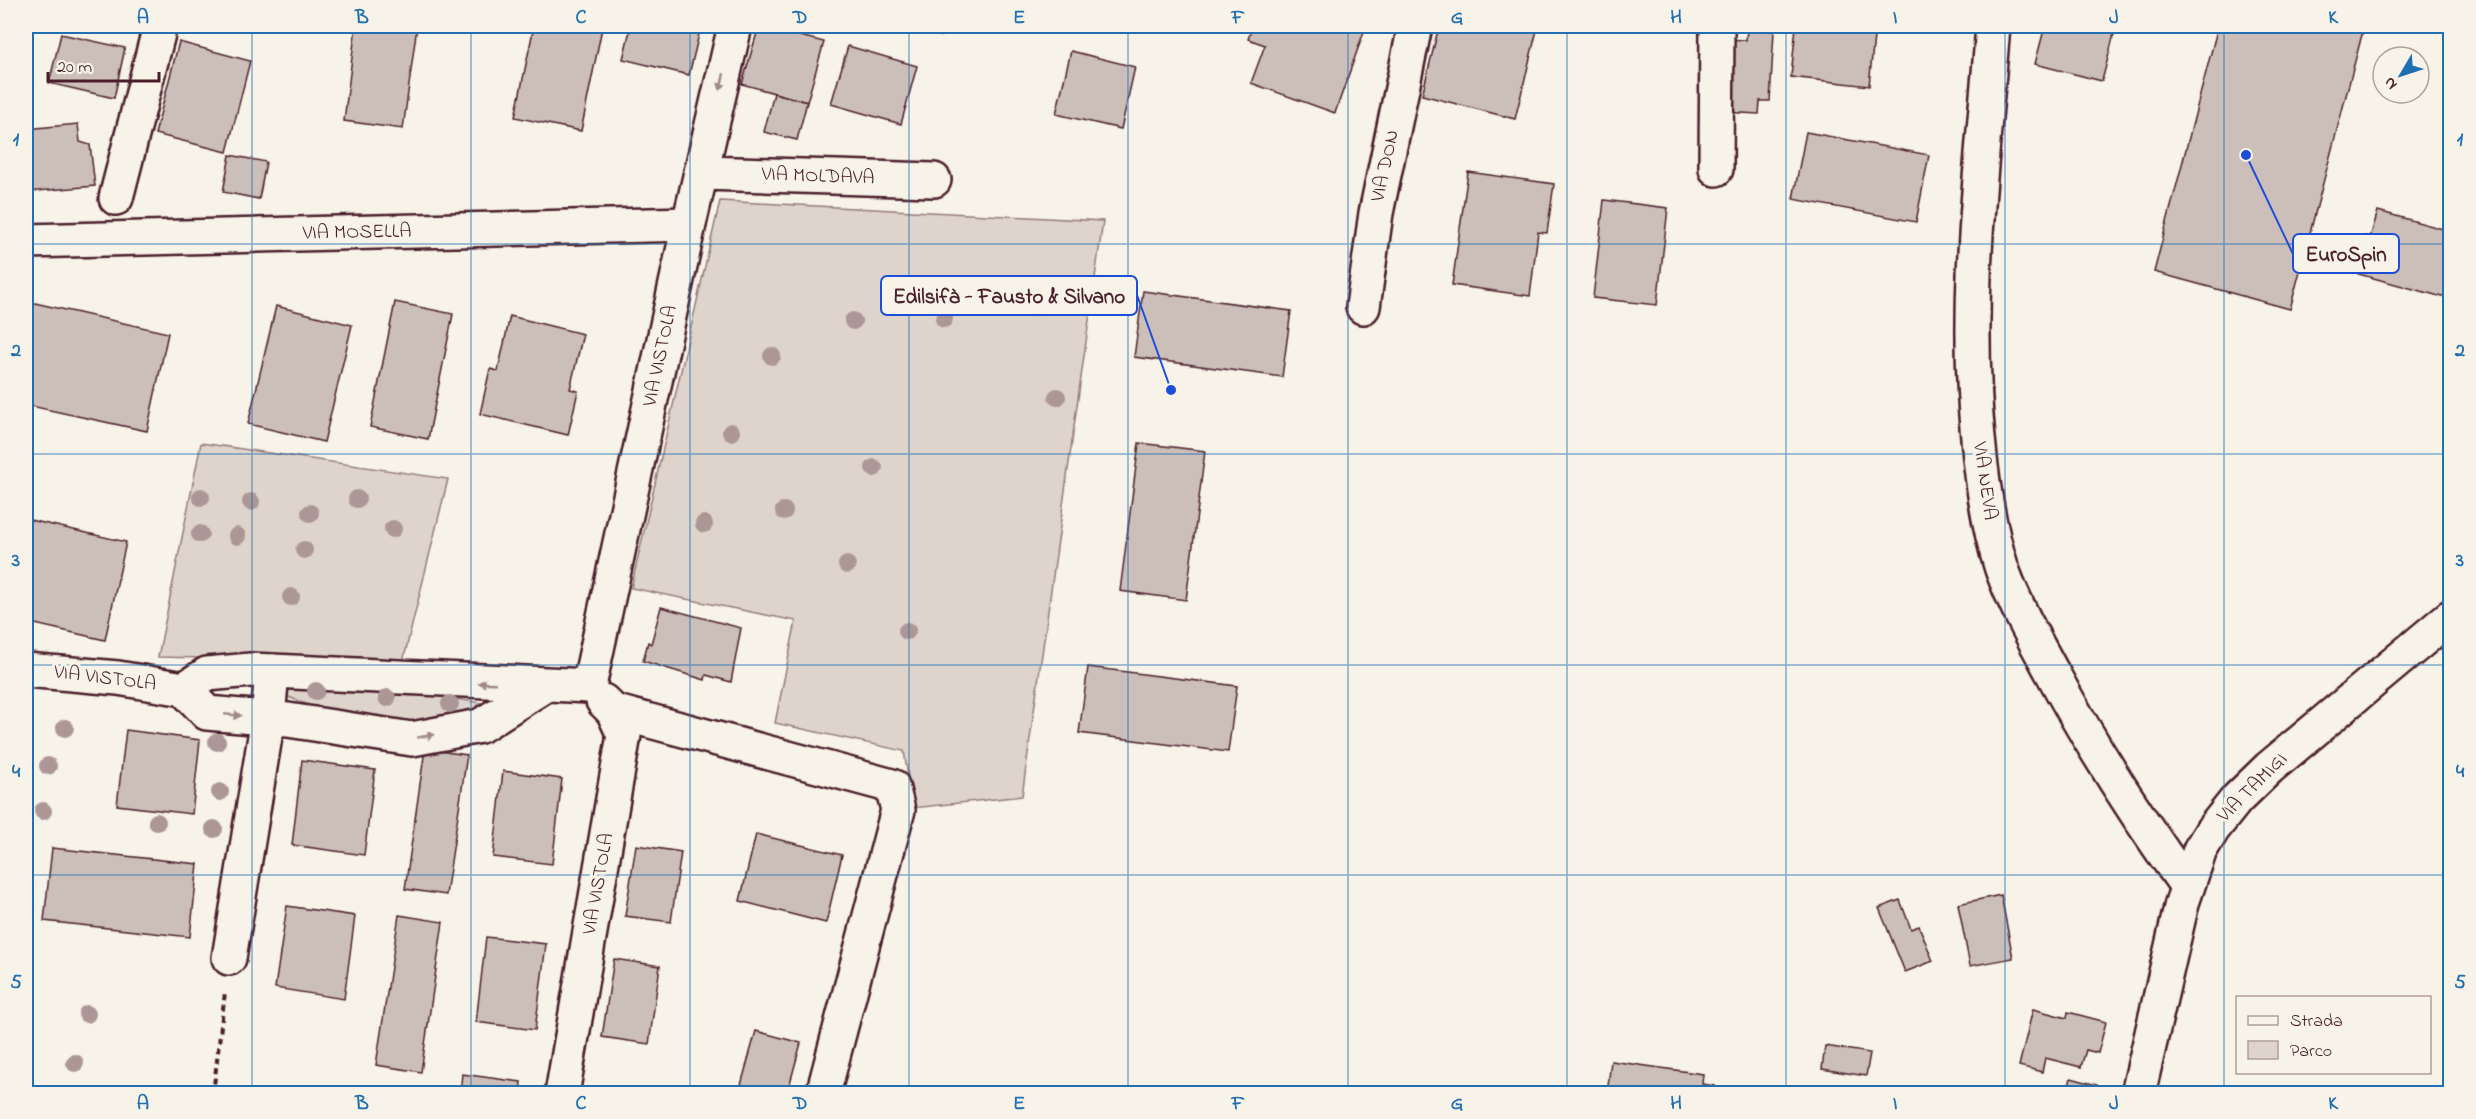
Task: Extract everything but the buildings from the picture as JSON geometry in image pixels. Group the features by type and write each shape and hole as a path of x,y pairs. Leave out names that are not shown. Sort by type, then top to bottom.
{"street":[{"path":"116,198 160,26"},
{"name":"VIA VISTOLA","path":"589,686 689,224 735,26"},
{"name":"VIA DON","path":"1363,307 1376,213 1416,26"},
{"path":"1716,169 1717,26"},
{"name":"VIA NEVA","path":"1993,26 1975,245 1971,337 1981,472 1990,527 2012,592 2073,712 2132,809 2187,886"},
{"name":"VIA MOLDAVA","path":"701,173 934,180"},
{"name":"VIA MOSELLA","path":"26,242 689,224"},
{"name":"VIA TAMIGI","path":"2138,1094 2187,886 2200,850 2237,799 2269,768 2451,618"},
{"name":"VIA VISTOLA","path":"26,670 118,678 184,689 207,713 268,718 412,739 480,726 545,685"},
{"path":"229,958 268,718 272,670"},
{"name":"VIA VISTOLA","path":"184,689 207,674 272,670 589,686 613,711 624,735 562,1094"},
{"path":"613,711 892,786 898,810 823,1094"}],"path":[{"path":"213,1094 229,958"}],"green space":[{"path":"720,201 1103,221 1022,796 913,808 904,751 775,723 796,621 631,588"},
{"path":"201,443 448,479 403,662 158,657"},
{"path":"292,684 422,694 496,705 447,727 334,715 286,696"}],"place":[{"name":"EuroSpin","path":"2246,155"},
{"name":"Edilsifà - Fausto & Silvano","path":"1171,390"}]}
